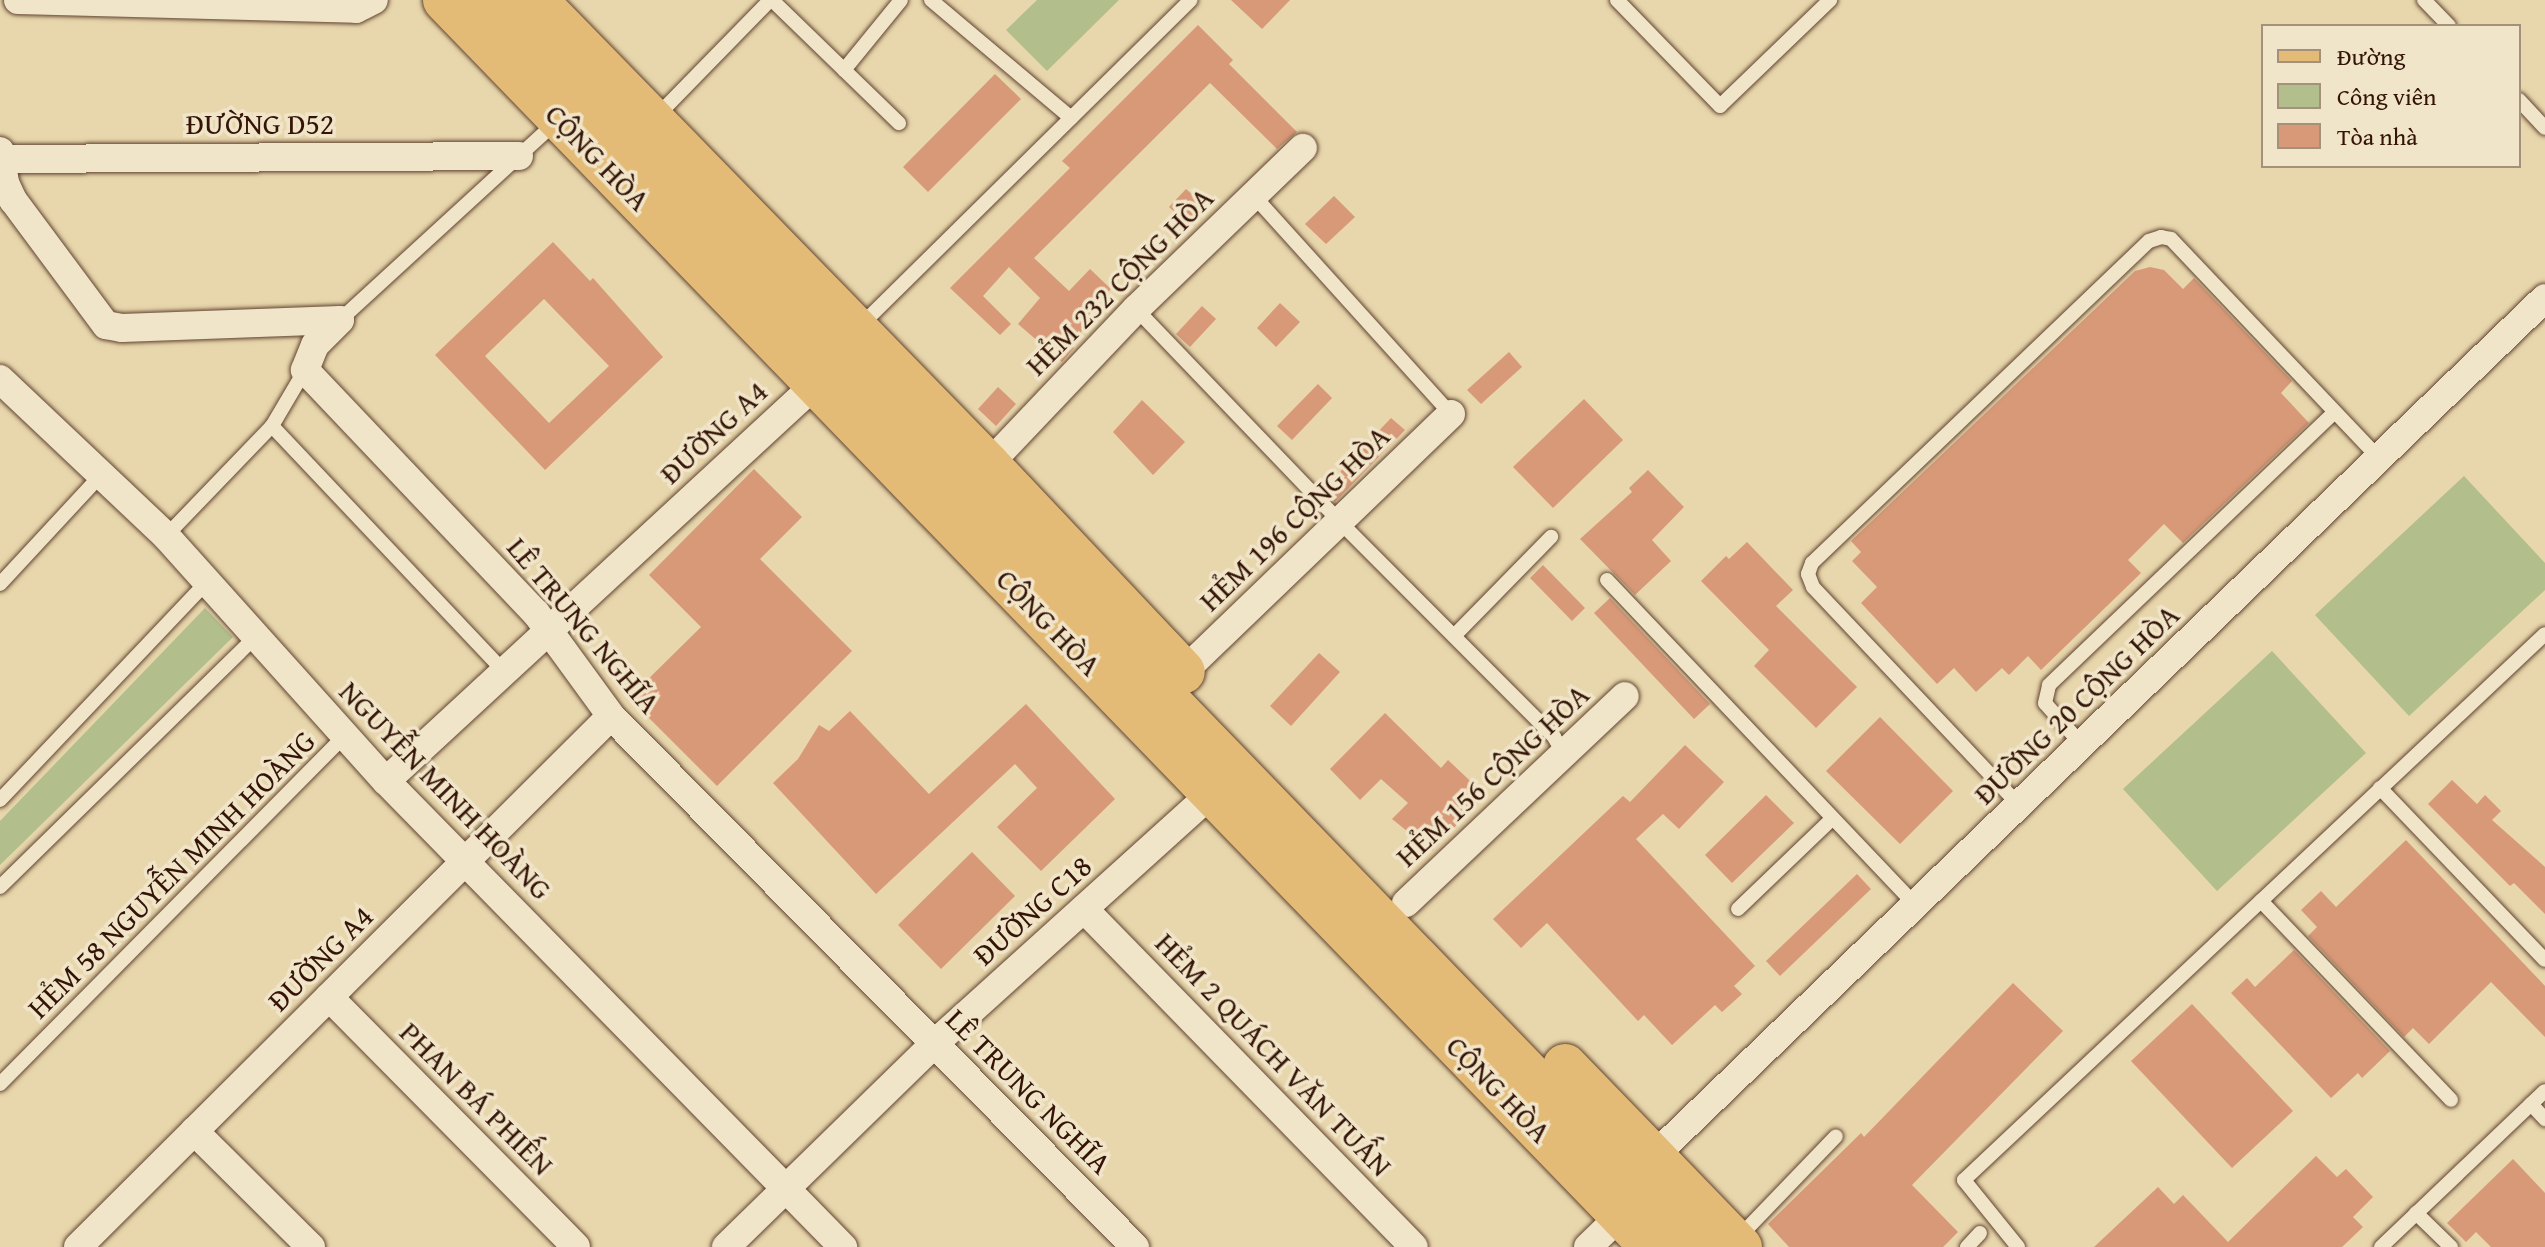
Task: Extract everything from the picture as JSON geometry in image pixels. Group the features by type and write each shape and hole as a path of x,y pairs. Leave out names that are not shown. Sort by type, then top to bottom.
{"main road":[{"name":"CỘNG HÒA","path":"445,0 560,118 836,355 1724,1245"},
{"path":"490,0 836,355"},
{"name":"CỘNG HÒA","path":"535,0 652,120 836,355 1213,792 1652,1247"},
{"name":"CỘNG HÒA","path":"836,355 988,465 1183,672 1653,1157 1724,1245"}],"street":[{"path":"18,0 356,9 374,0"},
{"name":"HẺM 232 CỘNG HÒA","path":"988,465 1136,309 1303,148"},
{"path":"1,155 5,183 13,200 106,325 122,328 340,320"},
{"name":"ĐƯỜNG D52","path":"1,155 519,156"},
{"name":"ĐƯỜNG 20 CỘNG HÒA","path":"1653,1157 2545,298"},
{"path":"305,370 315,345 340,320"},
{"name":"ĐƯỜNG A4","path":"386,781 836,355"},
{"name":"LÊ TRUNG NGHĨA","path":"305,370 548,629 611,716 1135,1247"},
{"name":"NGUYỄN MINH HOÀNG","path":"0,379 166,536 386,781 843,1247"},
{"name":"HẺM 196 CỘNG HÒA","path":"1183,672 1451,414"},
{"name":"HẺM 156 CỘNG HÒA","path":"1406,903 1625,696"},
{"name":"ĐƯỜNG A4","path":"78,1247 611,716"},
{"name":"ĐƯỜNG C18","path":"726,1247 934,1044 1213,792"},
{"name":"HẺM 2 QUÁCH VĂN TUẤN","path":"1084,909 1414,1247"},
{"name":"PHAN BÁ PHIẾN","path":"329,997 576,1247"},
{"path":"194,1131 311,1247"},
{"path":"1588,1247 1621,1215"}],"lane":[{"path":"652,120 771,0 899,123"},
{"path":"844,70 901,0"},
{"path":"931,0 1071,118"},
{"path":"836,355 1191,0"},
{"path":"1617,0 1720,106 1830,0"},
{"path":"2424,0 2447,24"},
{"path":"2521,102 2545,128"},
{"path":"340,320 560,118"},
{"path":"1253,195 1451,414"},
{"path":"2020,806 1813,587 1808,574 1812,563 2149,241 2161,237 2171,239 2379,458"},
{"path":"1136,309 1339,521 1554,737 1564,754"},
{"path":"166,536 272,426 305,370"},
{"path":"2083,746 2045,703 2049,685 2335,412"},
{"path":"272,426 504,671"},
{"path":"0,584 101,475"},
{"path":"1454,636 1551,537"},
{"path":"1607,580 1916,906"},
{"path":"0,800 207,582"},
{"path":"2018,1247 1964,1180 2545,634"},
{"path":"0,887 256,636"},
{"name":"HẺM 58 NGUYỄN MINH HOÀNG","path":"0,1084 345,735"},
{"path":"2380,788 2545,960"},
{"path":"1738,909 1832,819"},
{"path":"2261,901 2451,1100"},
{"path":"2381,1247 2545,1091"},
{"path":"2531,1104 2545,1119"},
{"path":"1724,1245 1836,1136"},
{"path":"2416,1213 2451,1247"},
{"path":"1967,1247 1980,1233"}],"green space":[{"path":"1037,0 1119,0 1047,71 1006,30"},
{"path":"2464,476 2545,563 2545,590 2409,716 2315,615"},
{"path":"205,608 233,637 0,865 0,821"},
{"path":"2272,651 2366,753 2217,891 2123,789"}],"building":[{"path":"1231,0 1290,0 1262,29"},
{"path":"1198,25 1233,60 1229,64 1297,132 1277,149 1210,83 1034,258 1069,291 1090,269 1111,289 1090,311 1096,316 1070,344 1074,348 1062,362 1018,324 1040,298 1009,267 983,296 1011,324 1000,335 950,288 1070,168 1062,161"},
{"path":"995,74 1021,99 928,192 903,167"},
{"path":"1186,189 1204,205 1187,223 1169,207"},
{"path":"1334,196 1355,217 1326,244 1305,224"},
{"path":"553,242 590,281 593,278 663,357 545,470 435,355","holes":["544,299 609,366 549,423 485,356"]},
{"path":"2150,267 2164,270 2183,289 2194,278 2292,381 2281,393 2309,423 2183,543 2164,524 2128,560 2141,573 2041,670 2028,656 2009,675 2002,668 1976,692 1954,668 1937,684 1861,603 1877,587 1852,561 1861,552 1851,541 2135,271"},
{"path":"1280,303 1300,322 1276,347 1257,328"},
{"path":"1202,306 1216,319 1190,347 1176,334"},
{"path":"1509,352 1522,367 1481,404 1467,390"},
{"path":"1318,384 1332,398 1292,440 1277,426"},
{"path":"998,387 1016,404 996,426 978,409"},
{"path":"1584,399 1623,440 1553,508 1513,467"},
{"path":"1142,400 1185,442 1153,475 1113,432"},
{"path":"1391,418 1405,430 1335,502 1323,490"},
{"path":"754,469 802,517 760,559 852,651 717,786 629,698 701,627 649,575"},
{"path":"1648,470 1684,507 1652,540 1671,561 1635,595 1580,539 1632,492 1629,488"},
{"path":"1747,542 1793,590 1776,606 1857,687 1816,728 1754,666 1769,650 1701,581 1726,556 1729,559"},
{"path":"1543,565 1585,608 1572,621 1530,578"},
{"path":"1610,598 1710,704 1694,719 1594,613"},
{"path":"1319,653 1340,672 1291,726 1270,706"},
{"path":"1026,704 1115,799 1041,871 997,827 1037,788 1015,764 876,894 773,783 798,759 819,725 829,731 850,711 929,794"},
{"path":"1385,713 1441,768 1448,760 1485,795 1432,851 1392,819 1408,803 1381,779 1360,800 1330,769"},
{"path":"1880,717 1953,791 1900,844 1826,771"},
{"path":"1685,745 1724,782 1679,829 1663,814 1636,839 1755,966 1734,986 1742,994 1722,1012 1715,1005 1672,1045 1644,1015 1638,1021 1547,923 1521,948 1493,919 1623,796 1630,802"},
{"path":"2452,780 2477,804 2485,795 2501,811 2492,820 2545,867 2545,914 2514,883 2510,886 2428,804"},
{"path":"1766,795 1794,823 1732,883 1705,855"},
{"path":"2406,840 2545,986 2545,1037 2491,982 2429,1044 2413,1028 2404,1037 2308,936 2317,927 2301,910 2321,891 2336,907"},
{"path":"972,852 1015,896 941,969 898,925"},
{"path":"1857,874 1871,889 1780,976 1766,961"},
{"path":"2294,950 2390,1051 2362,1078 2358,1073 2331,1098 2231,993 2247,978 2255,987"},
{"path":"2013,983 2063,1031 1912,1185 1958,1232 1943,1247 1789,1247 1768,1224 1861,1133 1864,1137"},
{"path":"2192,1004 2293,1111 2232,1168 2131,1061"},
{"path":"2316,1156 2337,1177 2346,1169 2373,1197 2353,1217 2363,1227 2342,1247 2094,1247 2158,1187 2174,1204 2183,1195 2228,1242"},
{"path":"2513,1159 2545,1193 2545,1247 2491,1247 2476,1232 2466,1242 2447,1223"}]}
